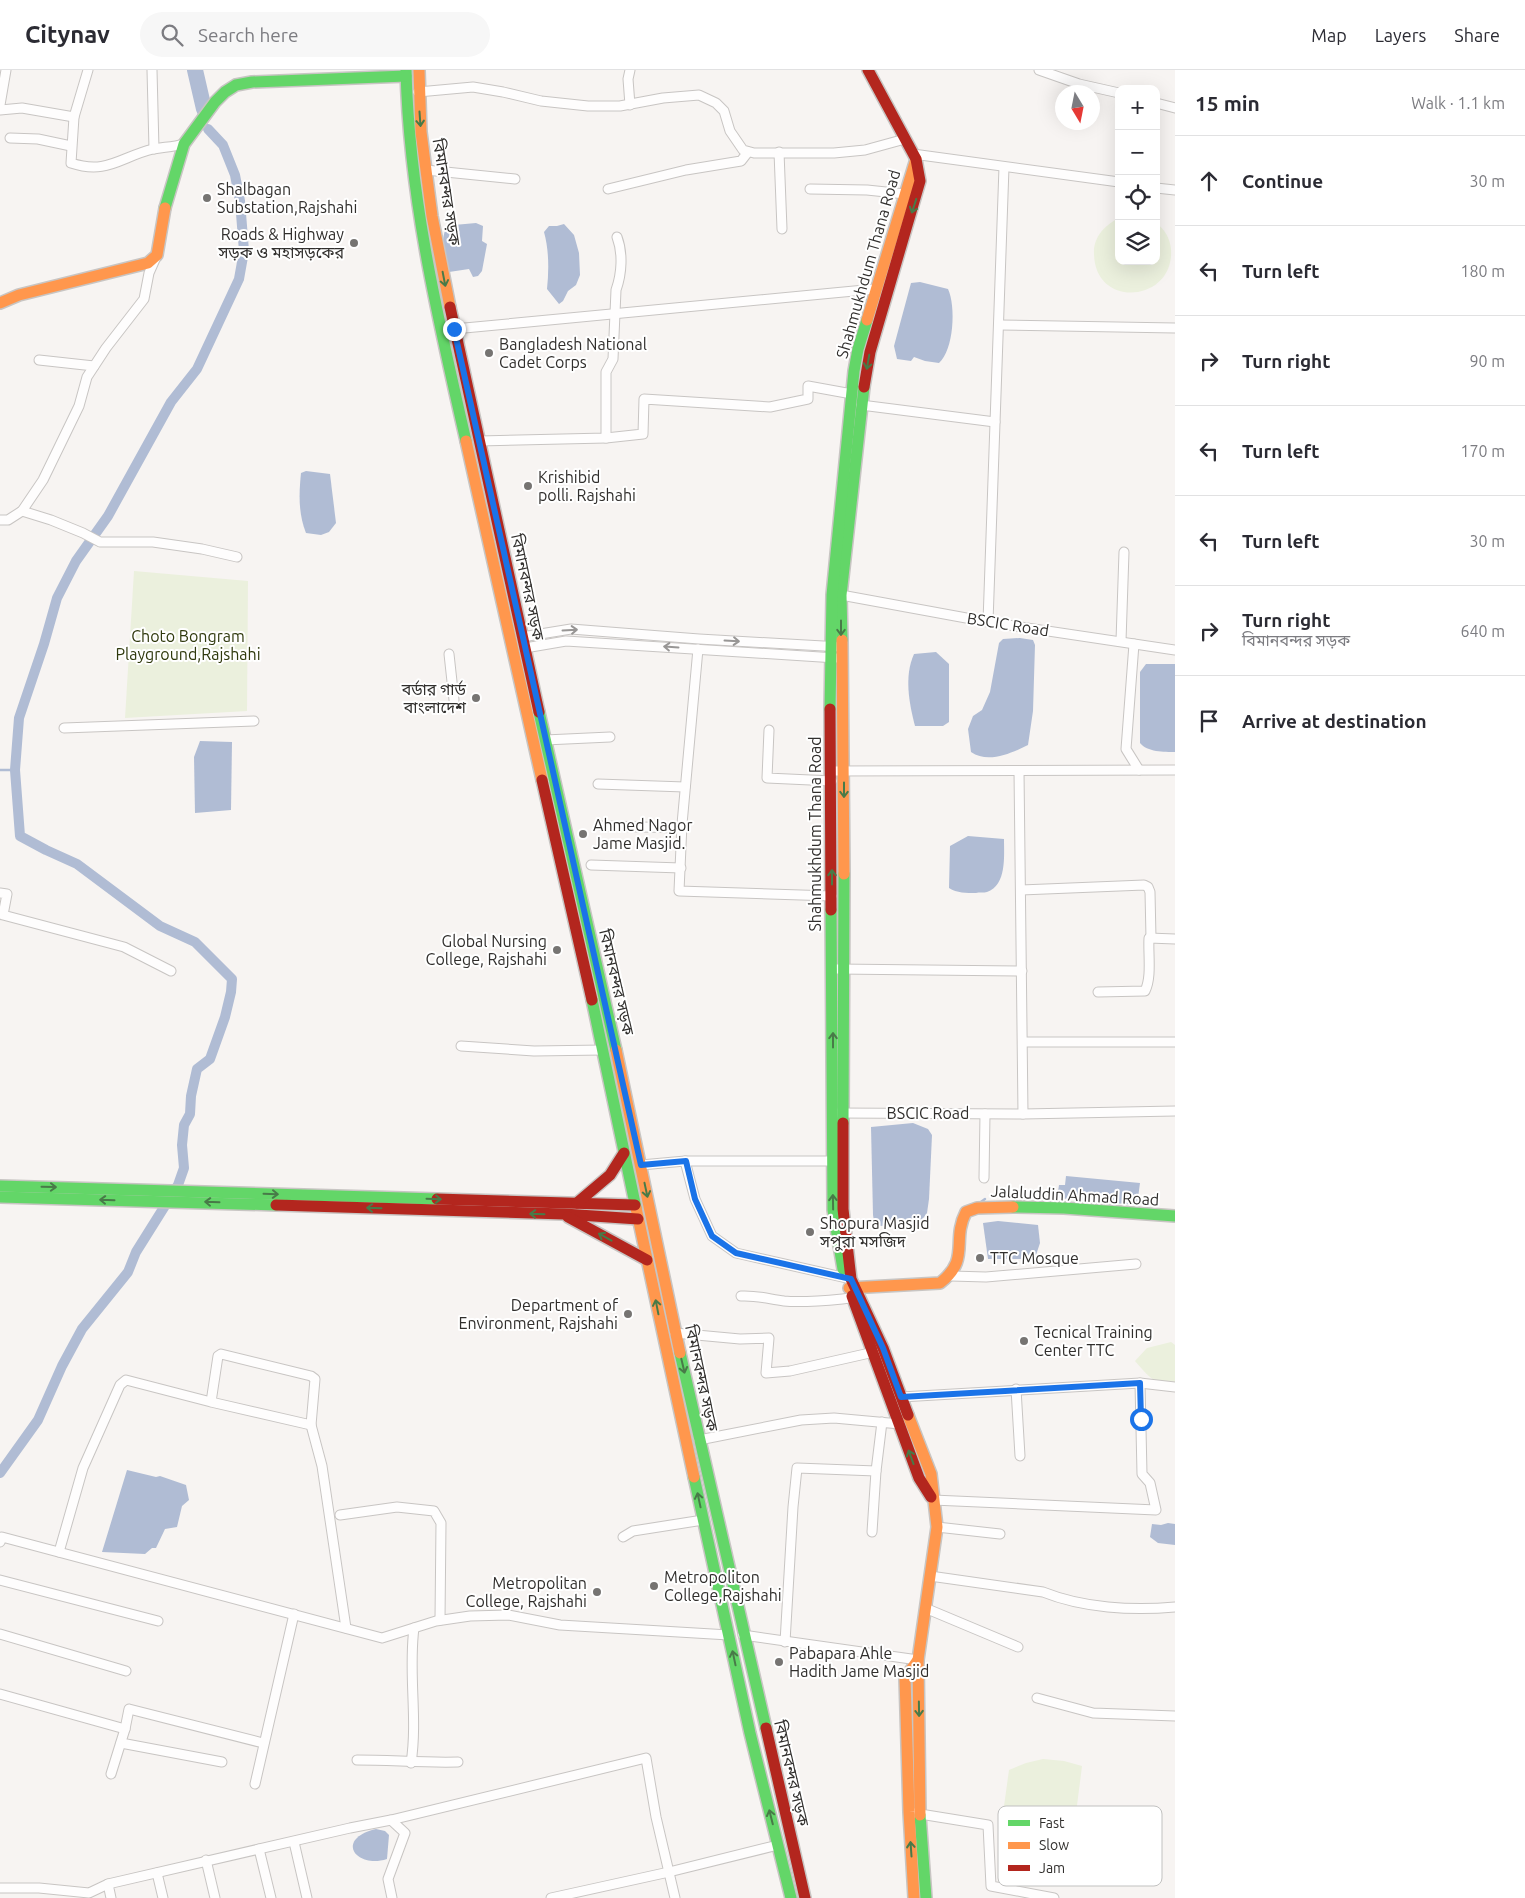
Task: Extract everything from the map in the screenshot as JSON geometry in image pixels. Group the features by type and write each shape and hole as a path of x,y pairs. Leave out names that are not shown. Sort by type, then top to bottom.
{"main road":[{"name":"বিমানবন্দর সড়ক","path":"419,70 418,92 432,216 454,329 479,441 503,577 703,1520 750,1733 791,1898"},
{"name":"Shahmukhdum Thana Road","path":"838,969 832,896 832,776 836,652 841,595 861,405 870,352 920,187 920,174 914,156 868,70"},
{"name":"বিমানবন্দর সড়ক","path":"406,73 413,172 441,332 503,577 523,643 616,1051 699,1440 805,1898"},
{"path":"0,303 19,295 130,269 148,263 157,255 165,208 175,167 184,144 215,102 236,84 406,73"},
{"name":"Shahmukhdum Thana Road","path":"914,156 905,194 858,349 854,371 832,595 844,771 838,969 838,1113 850,1286 883,1348 931,1474 937,1527 918,1660 914,1898"},
{"name":"Shahmukhdum Thana Road","path":"838,1113 833,1161 835,1225 850,1286 919,1478 933,1500"},
{"path":"577,1203 600,1186 618,1166 624,1152"},
{"path":"0,1186 157,1196"},
{"path":"186,1196 638,1219"},
{"path":"0,1197 186,1196 635,1205"},
{"name":"Jalaluddin Ahmad Road","path":"951,1276 958,1264 961,1219 968,1209 977,1206 1030,1206 1175,1216"},
{"path":"564,1214 647,1260"},
{"path":"850,1286 940,1283 951,1276"},
{"name":"Shahmukhdum Thana Road","path":"914,1813 926,1898"}],"street":[{"path":"0,105 6,70"},
{"path":"88,70 74,117 71,163 84,167 102,167 154,149 184,144"},
{"path":"152,70 154,149"},
{"path":"630,70 628,79 630,105"},
{"path":"1039,70 1079,84 1115,93"},
{"path":"418,92 473,86 541,101 620,106 663,98 699,95 716,103 724,111 730,131 743,150 754,153 834,153 865,150 905,139"},
{"path":"1160,104 1175,108"},
{"path":"0,110 22,108 74,117"},
{"path":"10,138 38,139 71,146"},
{"path":"608,189 686,170 741,161 748,152"},
{"path":"779,152 782,229"},
{"path":"914,156 1115,181"},
{"path":"988,622 1000,325 1004,167"},
{"path":"426,170 514,179"},
{"path":"1160,188 1175,190"},
{"path":"810,189 867,190 905,194"},
{"path":"606,438 606,372 613,359 616,290 620,280 621,249 617,237"},
{"path":"0,520 8,520 22,511 43,480 79,406 87,377 120,329 144,299 149,273 157,255"},
{"path":"454,329 875,288"},
{"path":"1000,325 1175,328"},
{"path":"39,360 94,366"},
{"path":"479,441 606,438 643,434 644,399 770,407 808,399 808,386 852,394"},
{"path":"861,405 995,422"},
{"path":"22,511 84,533 100,542 153,542 202,549 237,557"},
{"path":"1121,641 1124,552"},
{"name":"BSCIC Road","path":"841,595 988,622 1175,650"},
{"path":"523,643 571,628 836,652"},
{"path":"523,643 566,640 698,649 836,652"},
{"path":"1134,644 1126,749 1139,770"},
{"path":"698,649 682,828 679,891 832,896"},
{"path":"449,654 454,700"},
{"path":"64,728 254,721"},
{"path":"769,730 767,778 832,776 844,771 1175,770"},
{"path":"544,740 610,737"},
{"path":"1019,771 1024,1114"},
{"path":"598,784 686,787"},
{"path":"602,826 682,828"},
{"path":"591,865 681,868"},
{"path":"1021,890 1144,885 1148,887 1150,892 1151,938 1149,938 1148,975 1145,991 1098,992"},
{"path":"0,893 7,894 3,915 124,947 171,971"},
{"path":"1151,938 1175,939"},
{"path":"838,969 1022,970"},
{"path":"1023,1042 1175,1042"},
{"path":"461,1046 534,1051 603,1050"},
{"name":"BSCIC Road","path":"838,1113 1024,1114 1175,1110"},
{"path":"984,1178 986,1114"},
{"path":"686,1161 695,1199 712,1236 736,1253 850,1286"},
{"path":"641,1165 686,1161 833,1161"},
{"path":"951,1276 986,1277 1136,1264"},
{"path":"741,1296 785,1301 820,1301 850,1286"},
{"path":"676,1333 740,1339 769,1338 766,1373 790,1370 874,1352"},
{"path":"211,1402 218,1356 221,1354 311,1376 315,1379 311,1425 322,1466 346,1628"},
{"path":"59,1552 83,1468 120,1385 126,1380 311,1425"},
{"path":"901,1397 1140,1383 1175,1387"},
{"path":"933,1500 1156,1510 1150,1483 1142,1474 1140,1383"},
{"path":"1016,1389 1020,1456"},
{"path":"699,1440 801,1420 834,1418 900,1424"},
{"path":"872,1532 876,1471 882,1422"},
{"path":"785,1642 797,1468 876,1471"},
{"path":"340,1515 397,1507 434,1511 441,1523 440,1620"},
{"path":"623,1537 633,1530 703,1520"},
{"path":"937,1527 1000,1534"},
{"path":"0,1542 2,1537 382,1638 440,1620 470,1616 508,1615 560,1625 729,1635"},
{"path":"930,1576 1043,1592 1079,1603 1145,1610 1175,1607"},
{"path":"0,1580 158,1621"},
{"path":"925,1608 1018,1647"},
{"path":"255,1784 294,1614"},
{"path":"411,1762 414,1742 411,1650 414,1628"},
{"path":"0,1634 126,1671"},
{"path":"743,1635 918,1660"},
{"path":"0,1694 125,1729"},
{"path":"1036,1698 1093,1712 1175,1716"},
{"path":"111,1774 129,1709 263,1743"},
{"path":"120,1743 222,1762"},
{"path":"0,1888 40,1888 89,1893 108,1884 206,1860 391,1820 646,1758 656,1817 675,1898"},
{"path":"357,1760 458,1762"},
{"path":"914,1813 988,1824 991,1886 1054,1898"},
{"path":"391,1820 405,1833 388,1879 392,1898"},
{"path":"294,1842 307,1898"},
{"path":"551,1898 669,1872 778,1845"},
{"path":"259,1849 271,1898"},
{"path":"206,1860 215,1898"},
{"path":"157,1872 163,1898"},
{"path":"108,1884 111,1898"}],"green space":[{"path":"1115,220 1115,265 1160,265 1160,226 1162,228 1170,242 1171,249 1169,267 1161,280 1149,289 1134,292 1120,291 1107,284 1098,272 1094,248 1101,232"},
{"name":"Choto Bongram Playground,Rajshahi","path":"134,571 248,581 247,711 125,718"},
{"path":"1171,1342 1175,1345 1175,1383 1156,1381 1135,1361 1147,1348"},
{"path":"1043,1759 1064,1761 1082,1766 1077,1806 1004,1806 1009,1770"}],"water":[{"path":"476,223 483,226 482,241 487,244 482,271 478,276 473,277 469,269 449,272 443,250 446,228 454,225"},
{"path":"564,224 574,235 579,253 580,275 576,285 568,291 563,301 559,304 547,289 548,260 544,232 549,226"},
{"path":"920,282 948,289 951,297 953,316 951,338 944,357 939,363 914,357 911,361 897,359 894,346 911,283"},
{"path":"306,471 330,474 336,523 329,532 321,535 306,533 300,510 301,473"},
{"path":"1020,638 1033,640 1035,645 1033,711 1028,745 1000,756 985,757 978,755 971,752 968,729 973,716 982,710 990,692 999,643 1003,639"},
{"path":"936,652 949,664 949,722 943,726 915,726 908,680 911,662 914,654"},
{"path":"1146,664 1175,664 1175,752 1151,750 1140,743 1140,672"},
{"path":"200,741 232,742 231,810 195,813 194,757"},
{"path":"968,836 1004,839 1004,861 1001,877 998,883 987,892 965,893 949,888 950,846"},
{"path":"913,1123 928,1129 932,1135 927,1213 918,1225 877,1226 873,1215 871,1127"},
{"path":"1066,1176 1140,1183 1137,1205 1057,1198 1059,1185 1065,1185"},
{"path":"998,1221 1038,1225 1040,1243 1036,1255 1022,1259 988,1259 983,1223"},
{"path":"127,1470 156,1477 160,1476 186,1485 189,1500 182,1506 177,1527 165,1529 156,1548 152,1548 145,1554 102,1552"},
{"path":"1152,1524 1161,1525 1175,1524 1175,1545 1158,1543 1150,1537"},
{"path":"376,1829 385,1831 389,1835 387,1859 376,1861 359,1857 354,1852 353,1846 356,1839"}],"waterway":[{"path":"195,70 204,109"},
{"path":"0,1473 38,1420 62,1366 82,1329 128,1272 136,1252 178,1185 184,1168 182,1145 184,1125 190,1114 191,1096 197,1069 210,1059 225,1017 231,992 232,979 195,942 160,926 77,864 20,836 15,770 19,718 57,598 76,561 108,516 171,402 197,369 239,279 244,251 240,201 235,175 223,145 208,129"},
{"path":"0,770 15,770"},
{"path":"978,1204 985,1199"}],"traffic: fast":[{"path":"406,70 408,117 419,211 445,349 466,441"},
{"path":"165,208 184,144 215,102 236,85 252,82 406,76"},
{"path":"830,709 832,595 854,371 858,349 867,320"},
{"path":"842,640 841,595 864,387"},
{"path":"539,712 616,1050"},
{"path":"843,1123 844,874"},
{"path":"831,910 833,1210 843,1269"},
{"path":"592,1000 636,1208"},
{"path":"0,1186 437,1199"},
{"path":"0,1197 276,1205"},
{"path":"1013,1207 1064,1208 1175,1216"},
{"path":"680,1353 766,1728"},
{"path":"694,1477 750,1733 791,1898"},
{"path":"920,1815 926,1898"}],"traffic: slow":[{"path":"419,70 421,132 432,216 450,307"},
{"path":"867,320 916,159"},
{"path":"0,303 19,295 148,263 157,255 165,208"},
{"path":"466,441 542,780"},
{"path":"842,640 844,874"},
{"path":"616,1050 680,1353"},
{"path":"849,1288 940,1283 955,1266 958,1258 960,1232 966,1212 977,1208 1013,1207"},
{"path":"636,1208 694,1477"},
{"path":"908,1415 931,1474 937,1527 918,1660 920,1815"},
{"path":"914,1898 905,1678 918,1660"}],"traffic: jam":[{"path":"864,387 870,352 920,181 916,159 868,70"},
{"path":"450,307 539,712"},
{"path":"830,709 831,910"},
{"path":"542,780 592,1000"},
{"path":"843,1123 843,1209 851,1279 883,1348 908,1415"},
{"path":"577,1203 610,1175 624,1153"},
{"path":"437,1199 635,1205"},
{"path":"276,1205 564,1214 638,1219"},
{"path":"568,1217 647,1260"},
{"path":"852,1296 919,1478 931,1497"},
{"path":"766,1728 805,1898"}],"place":[{"name":"Shalbagan Substation,Rajshahi","path":"207,198"},
{"name":"Roads & Highway সড়ক ও মহাসড়কের","path":"354,243"},
{"name":"Bangladesh National Cadet Corps","path":"489,353"},
{"name":"Krishibid polli. Rajshahi","path":"528,486"},
{"name":"বর্ডার গার্ড বাংলাদেশ","path":"476,698"},
{"name":"Ahmed Nagor Jame Masjid.","path":"583,834"},
{"name":"Global Nursing College, Rajshahi","path":"557,950"},
{"name":"Shopura Masjid সপুরা মসজিদ","path":"810,1232"},
{"name":"TTC Mosque","path":"980,1258"},
{"name":"Department of Environment, Rajshahi","path":"628,1314"},
{"name":"Tecnical Training Center TTC","path":"1024,1341"},
{"name":"Metropoliton College,Rajshahi","path":"654,1586"},
{"name":"Metropolitan College, Rajshahi","path":"597,1592"},
{"name":"Pabapara Ahle Hadith Jame Masjid","path":"779,1662"}],"route":[{"path":"454,329 641,1165 686,1161 695,1199 712,1236 736,1253 851,1279 883,1348 901,1397 1140,1383 1141,1419"}]}
